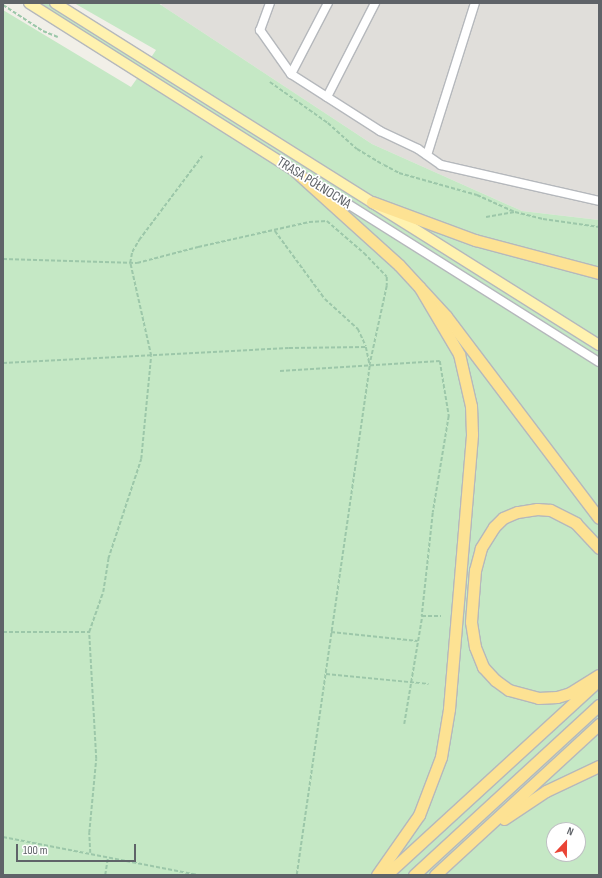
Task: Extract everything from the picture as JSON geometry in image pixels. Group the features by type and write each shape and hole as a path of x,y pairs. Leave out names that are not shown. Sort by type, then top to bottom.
{"highway":[{"path":"295,171 360,229 446,316 599,518"},
{"path":"372,202 467,238 599,273"},
{"path":"377,875 419,815 441,757 449,709 472,434 469,391 458,354 420,288"},
{"path":"599,548 576,522 550,510 537,509 517,512 503,518 494,526 481,548 476,570 471,622 474,647 483,667 495,680 509,690 538,698 557,696 570,693 599,675"},
{"path":"386,875 599,679"},
{"path":"414,875 599,705"},
{"path":"435,875 599,724"},
{"path":"475,839 546,792 599,766"}],"main road":[{"name":"TRASA PÓŁNOCNA","path":"29,3 295,171"},
{"name":"TRASA PÓŁNOCNA","path":"55,3 599,345"}],"street":[{"path":"270,3 260,30 290,74 380,131 427,155 441,165 599,202"},
{"path":"290,74 328,3"},
{"path":"327,97 375,3"},
{"path":"427,155 475,3"},
{"name":"TRASA PÓŁNOCNA","path":"295,171 599,362"}],"path":[{"path":"3,5 43,31 58,37"},
{"path":"270,82 328,123 357,149 384,165 406,175 478,195 515,212 543,219 599,226"},
{"path":"90,853 89,832 96,758 89,632 103,592 108,559 116,532 141,460 151,356 130,263 132,252 139,240 202,156"},
{"path":"486,217 515,212"},
{"path":"3,259 130,263 275,230 327,221 387,277 387,286 370,366 297,875"},
{"path":"275,230 301,269 325,299 358,329 366,347 370,366"},
{"path":"3,363 366,347"},
{"path":"280,371 440,361 449,416 433,513 422,616 404,724"},
{"path":"422,616 441,616"},
{"path":"3,632 89,632"},
{"path":"331,632 418,641"},
{"path":"325,674 429,684"},
{"path":"3,837 108,856 199,875"},
{"path":"105,875 108,856"}],"shaded area":[{"path":"163,3 599,3 599,220 522,211 372,144 161,5"}],"green space":[{"path":"36,3 47,3 146,65 156,50 74,3 158,3 372,144 522,211 599,220 599,875 3,875 3,10 131,87 143,70"}]}
